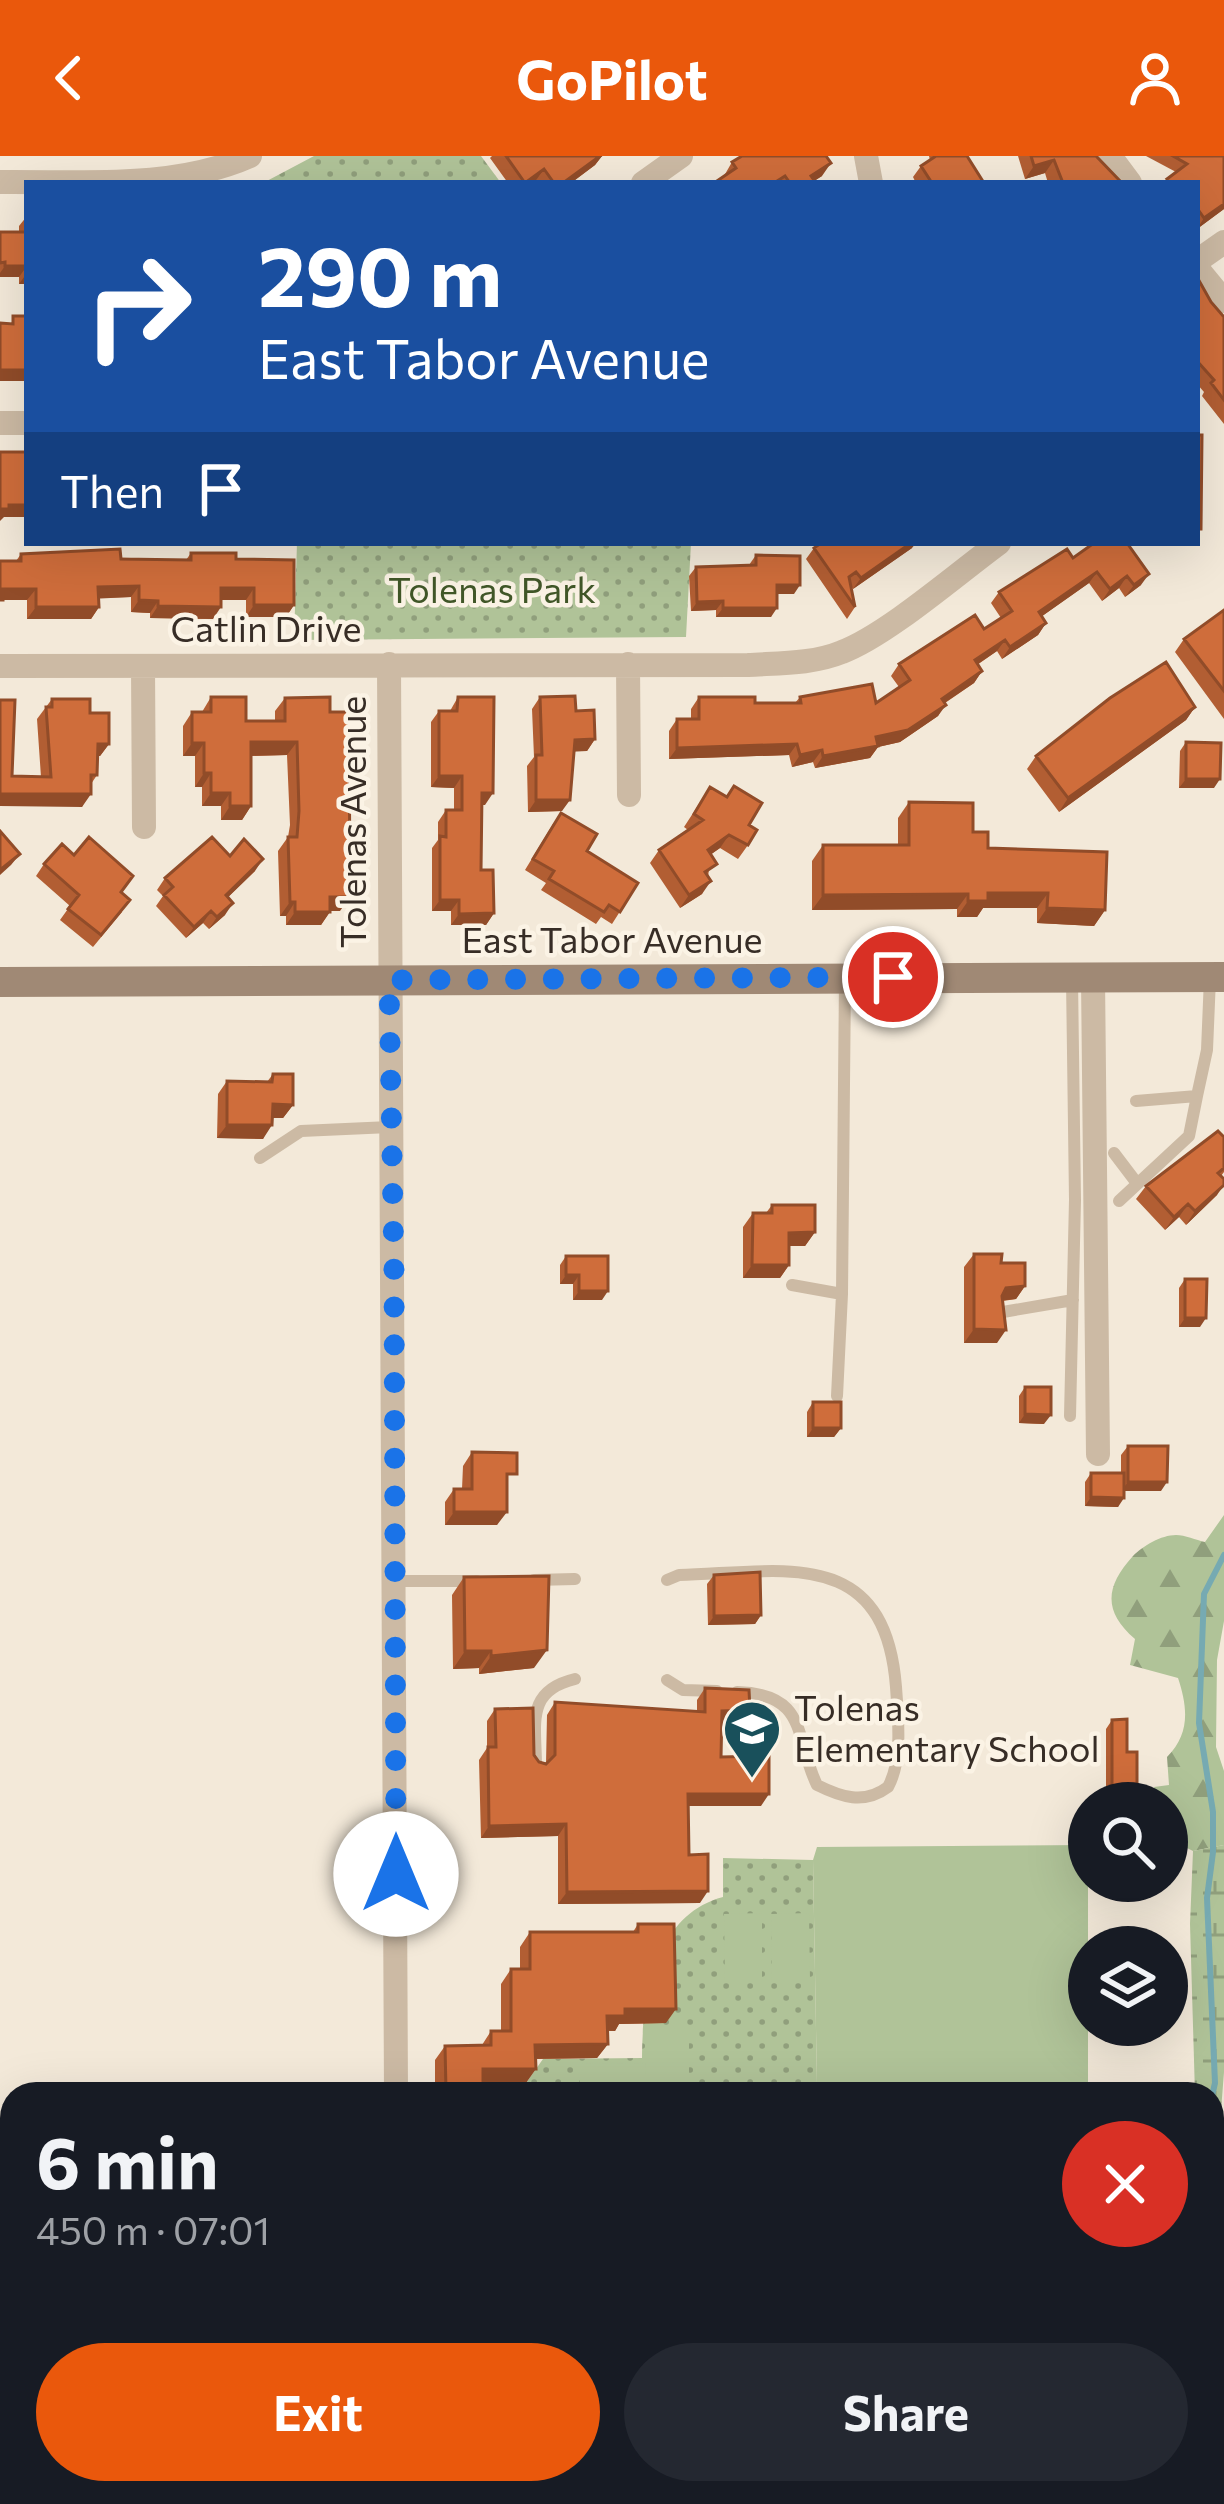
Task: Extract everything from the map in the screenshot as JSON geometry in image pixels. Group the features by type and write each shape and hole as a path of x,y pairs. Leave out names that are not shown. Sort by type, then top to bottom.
{"main road":[{"name":"East Tabor Avenue","path":"0,982 1217,977"}],"street":[{"path":"150,180 192,164 250,156"},
{"path":"647,180 681,156"},
{"path":"1200,262 1224,242"},
{"path":"1200,268 1224,302"},
{"name":"Catlin Drive","path":"0,666 748,665 818,660 846,651 995,546"},
{"name":"Tolenas Avenue","path":"389,664 396,2082"},
{"path":"628,664 629,795"},
{"path":"143,665 144,827"},
{"path":"1083,978 1098,1454"}],"lane":[{"path":"837,1396 845,977"},
{"path":"1119,1201 1189,1136 1217,977"},
{"path":"1070,1416 1083,978"},
{"path":"1136,1101 1197,1096"},
{"path":"260,1158 301,1131 392,1127"},
{"path":"1114,1153 1136,1182"},
{"path":"793,1285 842,1294"},
{"path":"1003,1312 1073,1300"},
{"path":"667,1580 680,1575 812,1572 842,1581 877,1617 888,1639 897,1694 894,1775 887,1787 869,1798 835,1794 817,1785 808,1768 800,1723 781,1703 756,1692 683,1690 667,1680"},
{"path":"510,1580 575,1579"},
{"path":"394,1581 488,1580"},
{"path":"536,1766 536,1708 556,1684 575,1679"}],"green space":[{"path":"314,156 481,156 499,180 269,180"},
{"name":"Tolenas Park","path":"297,546 691,546 686,637 294,640"},
{"path":"1224,1515 1224,1621 1217,1660 1216,1747 1224,1771 1224,1845 1193,1851 1188,1848 1188,1782 1169,1782 1167,1757 1180,1739 1185,1710 1178,1678 1130,1665 1135,1639 1117,1619 1111,1599 1117,1578 1142,1548 1170,1535 1205,1542"},
{"path":"1068,1845 1068,1902 1088,1902 1088,1926 1068,1926 1068,2046 1088,2046 1088,2082 817,2082 813,1860 817,1847"},
{"path":"1224,1845 1223,2082 1195,2082 1193,1851"},
{"path":"723,1858 813,1860 817,2082 527,2082 543,2059 642,2058 650,1985 667,1940 700,1907 723,1897"},
{"path":"762,1913 762,1980 725,1980 724,1914"},
{"path":"809,1913 810,1980 772,1980 771,1914"},
{"path":"651,2025 689,2025 689,2082 651,2082"},
{"path":"645,2063 646,2082 580,2082 580,2064"}],"building":[{"path":"506,156 600,156 567,180 552,180 544,169 523,180"},
{"path":"742,156 826,156 831,163 811,176 814,180 785,176 779,180 718,180 736,168 732,162"},
{"path":"936,156 967,156 982,180 930,180 921,166"},
{"path":"1031,156 1096,156 1119,180 1062,180 1054,160 1034,166"},
{"path":"1173,156 1224,156 1224,204 1204,218 1200,180 1167,179 1187,164"},
{"path":"0,232 24,232 24,266 0,263"},
{"path":"1200,282 1224,317 1224,400 1211,383 1214,380 1200,364"},
{"path":"13,316 24,316 24,370 0,370 0,323 13,324"},
{"path":"1200,435 1202,435 1201,529"},
{"path":"0,452 24,452 24,505 0,509"},
{"path":"907,546 861,578 856,572 849,577 855,607 814,548"},
{"path":"1090,546 1129,546 1149,574 1134,585 1127,576 1110,589 1097,572 1039,612 1046,623 1010,647 1005,640 975,660 982,671 942,699 946,705 908,730 876,737 878,746 823,756 822,750 800,755 797,744 677,748 677,719 699,719 699,697 801,703 800,697 872,684 876,703 910,680 899,664 975,615 984,629 1012,611 999,592 1067,549 1073,558"},
{"path":"120,549 121,559 191,560 191,553 236,553 236,559 294,560 294,605 254,605 254,588 221,588 221,607 158,606 158,601 139,600 139,586 98,587 99,607 36,607 36,589 3,589 0,600 0,561 21,561 21,554"},
{"path":"756,555 800,556 800,585 777,585 777,608 723,608 723,601 697,602 696,567 756,565"},
{"path":"1224,610 1224,691 1184,639"},
{"path":"1166,662 1195,707 1068,798 1036,756 1110,698"},
{"path":"575,696 576,711 594,710 595,739 575,740 570,800 536,800 536,755 542,755 540,697"},
{"path":"211,697 246,697 246,721 285,721 285,698 330,697 330,712 349,712 350,897 330,897 330,912 295,912 295,902 290,902 288,837 297,837 299,811 297,742 251,742 251,806 230,806 230,793 211,793 211,773 204,773 204,743 192,743 192,712 211,712"},
{"path":"458,697 494,697 493,793 482,793 481,870 493,870 494,913 459,914 459,900 440,900 440,836 446,837 446,810 462,810 462,776 439,776 439,711 457,711"},
{"path":"52,699 90,699 90,713 109,713 109,744 98,744 91,794 0,794 0,700 15,700 12,776 51,777 46,707 52,707"},
{"path":"1186,742 1221,743 1220,779 1186,779"},
{"path":"734,786 762,803 749,825 757,830 748,845 729,835 708,850 717,864 705,872 711,881 689,895 659,850 703,820 694,814 710,787 727,797"},
{"path":"909,802 973,803 973,832 988,832 988,848 1107,852 1105,910 1047,908 1048,893 988,893 988,901 968,901 968,894 823,895 823,845 909,845"},
{"path":"561,813 597,834 587,851 638,883 620,912 609,905 604,912 549,879 554,871 533,859"},
{"path":"0,831 20,854 0,870"},
{"path":"89,837 133,876 121,892 130,900 101,935 68,909 79,895 44,864 62,844 74,855"},
{"path":"212,837 230,856 244,839 263,859 226,895 233,903 217,917 211,911 194,927 164,895 173,887 165,878"},
{"path":"273,1074 293,1074 293,1105 273,1104 272,1125 227,1125 227,1081 272,1082"},
{"path":"1218,1131 1224,1137 1224,1168 1218,1173 1224,1185 1195,1211 1188,1204 1174,1217 1146,1186"},
{"path":"772,1205 815,1205 815,1232 789,1233 789,1265 752,1265 753,1213 772,1213"},
{"path":"974,1254 1002,1254 1001,1263 1025,1263 1025,1286 1006,1288 1002,1296 1006,1330 974,1329"},
{"path":"566,1256 608,1256 608,1291 579,1291 579,1275 566,1275"},
{"path":"1185,1279 1207,1279 1206,1318 1185,1318"},
{"path":"1025,1387 1051,1387 1051,1415 1025,1414"},
{"path":"813,1402 841,1402 841,1428 813,1428"},
{"path":"1128,1446 1168,1446 1167,1482 1128,1482"},
{"path":"472,1452 517,1453 517,1474 507,1474 507,1512 454,1512 454,1489 472,1489"},
{"path":"1091,1473 1124,1473 1124,1498 1091,1497"},
{"path":"760,1572 761,1615 714,1616 714,1575"},
{"path":"549,1576 547,1650 491,1656 491,1651 465,1651 464,1577"},
{"path":"705,1688 749,1690 750,1710 722,1711 721,1757 769,1756 769,1794 688,1794 689,1855 708,1854 708,1891 567,1892 566,1824 489,1826 488,1747 496,1747 495,1709 533,1708 534,1755 546,1764 555,1755 555,1702 705,1712"},
{"path":"1127,1719 1127,1752 1137,1752 1137,1782 1112,1782 1112,1720"},
{"path":"638,1924 674,1924 676,2009 625,2009 625,2016 607,2016 608,2044 535,2045 536,2069 483,2069 483,2082 446,2082 445,2046 491,2045 491,2031 511,2031 511,1969 530,1969 530,1932 638,1932"}],"waterway":[{"path":"1215,2082 1207,1898 1213,1812 1199,1723 1204,1594 1224,1555"}],"place":[{"name":"Tolenas Elementary School","path":"752,1780"}],"route":[{"path":"396,1874 389,980 893,977"}]}
